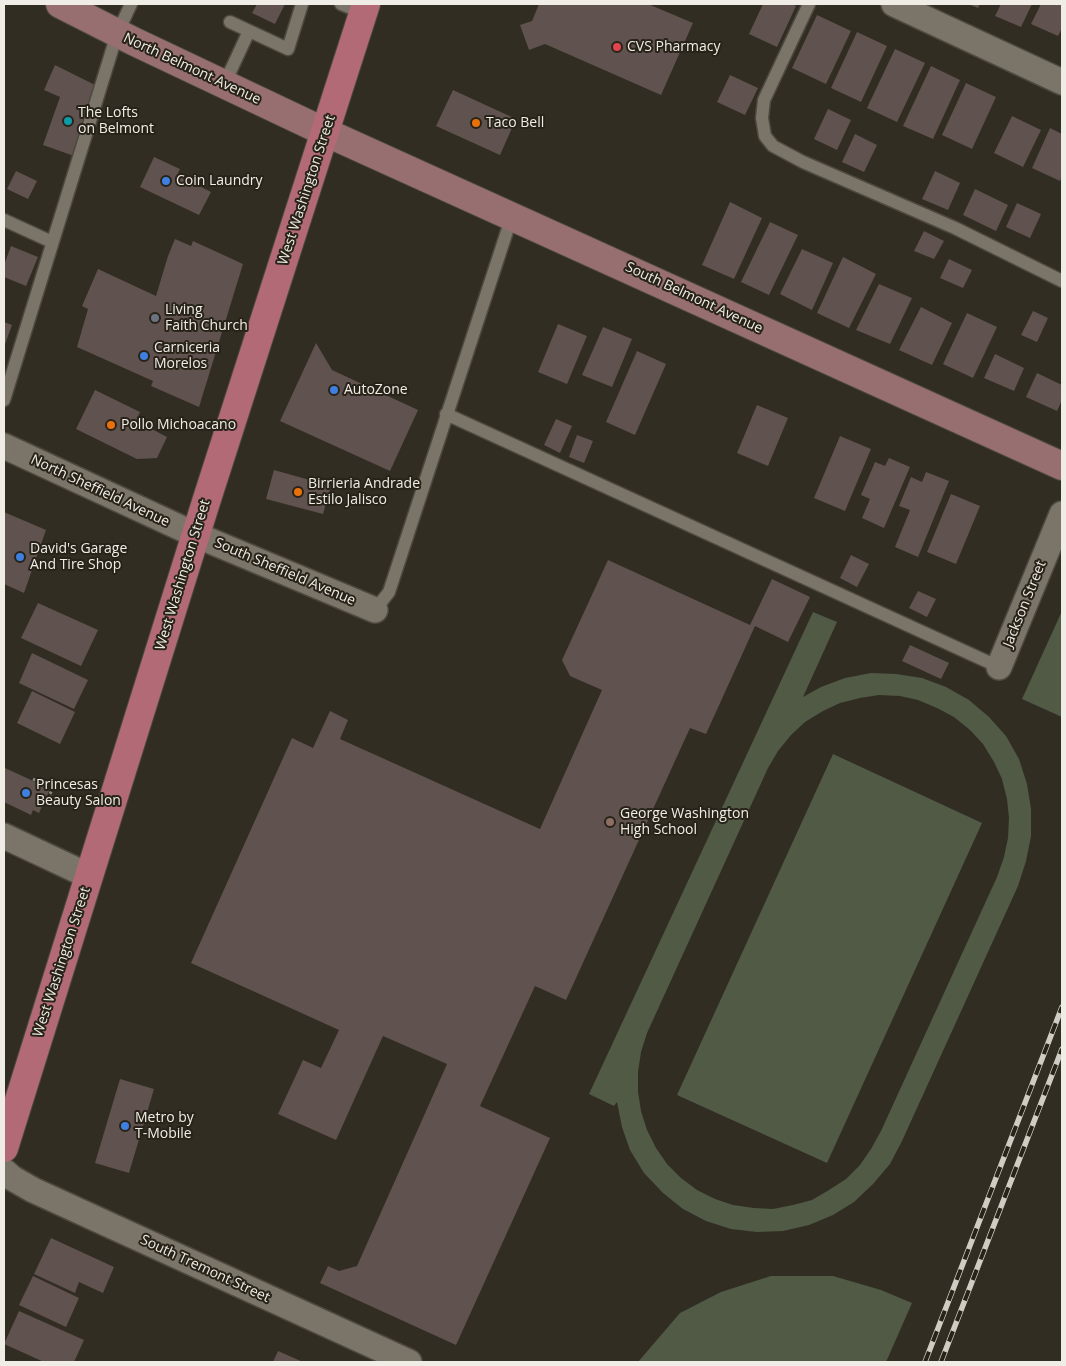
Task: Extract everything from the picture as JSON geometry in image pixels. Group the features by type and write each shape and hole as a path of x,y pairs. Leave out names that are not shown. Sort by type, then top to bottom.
{"main road":[{"name":"North Belmont Avenue","path":"60,4 118,34 325,132"},
{"name":"West Washington Street","path":"4,1148 196,535 325,132 357,7"},
{"name":"South Belmont Avenue","path":"325,132 1062,466"}],"street":[{"path":"894,4 1062,82"},
{"name":"North Sheffield Avenue","path":"4,446 196,535"},
{"name":"Jackson Street","path":"999,667 1062,514"},
{"name":"South Sheffield Avenue","path":"196,535 375,610"},
{"path":"4,836 89,876"},
{"name":"South Tremont Street","path":"4,1172 33,1190 409,1362"}],"lane":[{"path":"4,400 118,34 131,4"},
{"path":"230,22 288,49 302,4"},
{"path":"810,4 764,100 762,118 766,136 773,146 802,162 955,228 1062,281"},
{"path":"224,85 249,31"},
{"path":"375,610 389,592 512,216"},
{"path":"4,220 52,242"},
{"path":"446,414 999,667"}],"path":[{"path":"33,779 53,788 49,796 73,807"}],"green space":[{"path":"1062,611 1062,717 1022,699"},
{"path":"813,612 837,622 803,697 821,687 845,678 871,673 896,674 922,678 946,687 969,700 989,717 1006,736 1019,759 1027,784 1031,809 1031,836 1026,861 1018,886 902,1141 890,1164 854,1202 833,1215 809,1225 783,1231 757,1232 731,1229 706,1221 683,1209 663,1193 644,1173 630,1150 622,1127 617,1102 614,1106 589,1094","holes":["879,695 900,696 918,700 954,717 983,744 994,762 1002,779 1009,818 1008,838 997,877 881,1131 860,1165 846,1179 829,1190 812,1200 793,1205 773,1209 754,1208 733,1205 715,1199 697,1190 667,1164 647,1130 638,1092 641,1052 647,1033 768,768 778,751 805,722 840,703"]},
{"path":"833,754 982,823 827,1163 677,1095"},
{"path":"771,1276 833,1276 881,1290 912,1303 886,1362 638,1362 680,1313 721,1292"}],"building":[{"path":"257,4 285,4 275,24 252,13"},
{"name":"CVS Pharmacy","path":"539,4 648,4 693,23 661,95 545,44 529,50 520,25 532,21"},
{"path":"763,4 791,4 796,6 777,47 749,34"},
{"path":"968,4 980,4 978,8"},
{"path":"1001,4 1032,4 1021,27 995,16"},
{"path":"1041,4 1062,4 1062,28 1058,36 1031,24"},
{"path":"817,15 851,31 826,84 792,68"},
{"path":"857,32 887,46 861,102 831,88"},
{"path":"895,49 925,63 897,122 867,108"},
{"name":"The Lofts on Belmont","path":"55,65 97,86 74,156 43,145 60,97 44,90"},
{"path":"931,66 960,80 933,139 903,126"},
{"path":"730,75 758,88 745,115 717,102"},
{"path":"966,83 996,97 972,149 942,135"},
{"name":"Taco Bell","path":"453,90 516,119 500,155 436,126"},
{"path":"828,109 851,120 837,150 814,139"},
{"path":"1012,116 1041,130 1023,167 994,153"},
{"path":"1050,128 1062,134 1062,176 1060,181 1032,168"},
{"path":"855,134 877,145 864,172 842,162"},
{"name":"Coin Laundry","path":"154,157 180,169 177,175 211,192 199,215 140,187"},
{"path":"16,171 37,181 28,199 7,189"},
{"path":"935,171 960,183 948,210 922,199"},
{"path":"975,189 1008,205 996,231 963,215"},
{"path":"730,202 762,218 734,279 702,265"},
{"path":"1017,203 1041,214 1030,238 1006,227"},
{"path":"770,222 798,235 769,295 741,282"},
{"path":"924,231 944,241 934,259 914,251"},
{"path":"175,239 191,246 193,241 243,264 199,407 151,386 153,381 77,347 88,309 82,306 98,269 156,296"},
{"path":"11,246 38,257 26,286 4,277 4,265"},
{"path":"802,249 833,263 812,310 780,294"},
{"path":"843,257 876,274 849,328 817,313"},
{"path":"949,259 972,270 963,288 940,278"},
{"path":"879,284 912,298 890,344 856,330"},
{"path":"921,307 952,323 932,365 899,350"},
{"path":"1033,311 1048,318 1037,342 1021,335"},
{"path":"967,313 997,327 973,378 943,364"},
{"path":"4,322 12,325 4,347"},
{"path":"558,324 587,336 567,384 538,372"},
{"path":"603,327 632,339 612,387 582,375"},
{"name":"AutoZone","path":"316,343 332,370 418,410 390,471 280,421"},
{"path":"637,351 666,364 635,435 606,422"},
{"path":"995,354 1024,368 1014,391 984,378"},
{"path":"1037,373 1062,385 1062,400 1057,411 1026,397"},
{"name":"Pollo Michoacano","path":"95,390 140,412 136,421 167,437 157,458 137,459 76,429"},
{"path":"757,405 788,418 768,466 737,453"},
{"path":"556,419 572,426 560,453 544,445"},
{"path":"577,435 593,441 584,463 569,457"},
{"path":"840,436 871,449 845,511 814,498"},
{"path":"889,458 910,467 884,528 862,518 870,499 861,495 875,462 885,466"},
{"name":"Birrieria Andrade Estilo Jalisco","path":"274,470 331,486 323,514 266,499"},
{"path":"926,472 949,481 918,557 895,547 910,510 899,506 911,477 922,482"},
{"path":"951,494 980,506 956,564 927,552"},
{"name":"David's Garage And Tire Shop","path":"4,512 46,530 24,593 4,584"},
{"path":"851,555 869,564 857,587 840,578"},
{"name":"George Washington High School","path":"608,560 750,625 772,579 810,597 788,642 755,626 706,734 690,728 566,1000 535,986 480,1106 550,1138 456,1345 320,1283 328,1266 339,1271 357,1266 447,1064 383,1036 336,1140 278,1114 303,1060 321,1068 339,1030 191,963 292,738 313,748 330,711 348,720 340,739 540,829 602,690 570,676 562,660"},
{"path":"918,591 936,599 927,617 909,608"},
{"path":"38,603 98,630 81,666 21,638"},
{"path":"910,645 949,663 941,679 902,661"},
{"path":"32,653 88,680 74,709 19,683"},
{"path":"32,691 75,712 60,744 17,723"},
{"name":"Princesas Beauty Salon","path":"5,768 44,786 43,788 49,791 39,813 33,810 31,815 4,802"},
{"name":"Metro by T-Mobile","path":"120,1079 154,1089 129,1173 95,1163"},
{"path":"51,1238 114,1267 103,1293 79,1282 75,1293 34,1274"},
{"path":"33,1276 79,1298 66,1327 19,1305"},
{"path":"19,1311 84,1340 74,1362 44,1362 4,1344"},
{"path":"278,1351 303,1362 273,1362"}],"railway":[{"path":"925,1362 1062,1007"},
{"path":"941,1362 1062,1049"}],"place":[{"name":"CVS Pharmacy","path":"617,47"},
{"name":"The Lofts on Belmont","path":"68,121"},
{"name":"Taco Bell","path":"476,123"},
{"name":"Coin Laundry","path":"166,181"},
{"name":"Living Faith Church","path":"155,318"},
{"name":"Carniceria Morelos","path":"144,356"},
{"name":"AutoZone","path":"334,390"},
{"name":"Pollo Michoacano","path":"111,425"},
{"name":"Birrieria Andrade Estilo Jalisco","path":"298,492"},
{"name":"David's Garage And Tire Shop","path":"20,557"},
{"name":"Princesas Beauty Salon","path":"26,793"},
{"name":"George Washington High School","path":"610,822"},
{"name":"Metro by T-Mobile","path":"125,1126"}]}
